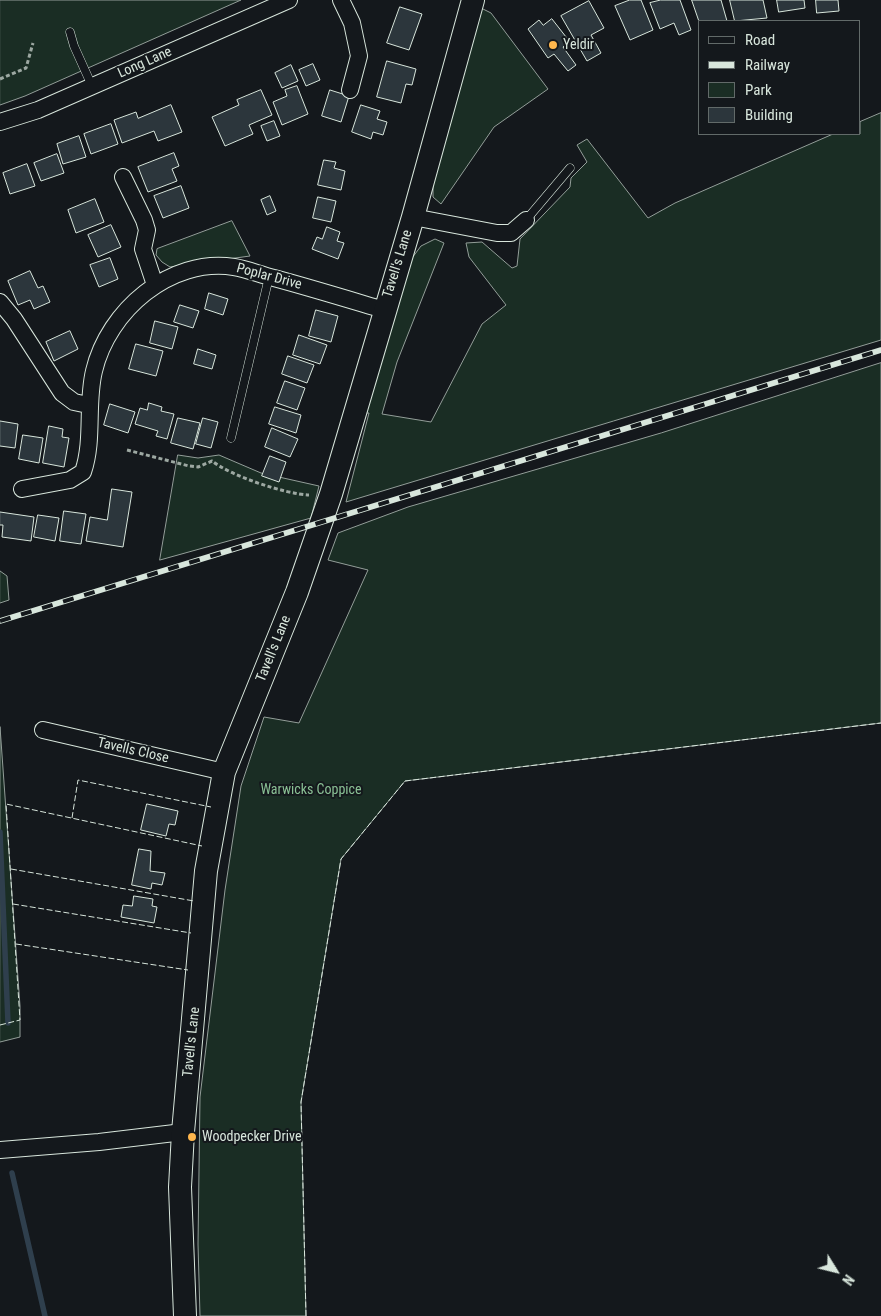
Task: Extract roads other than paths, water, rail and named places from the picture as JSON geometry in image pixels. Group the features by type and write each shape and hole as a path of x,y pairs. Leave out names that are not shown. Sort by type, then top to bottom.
{"street":[{"name":"Long Lane","path":"0,122 38,110 289,0"},
{"path":"341,0 352,23 359,56 350,90"},
{"name":"Tavell's Lane","path":"185,1316 180,1187 183,1132 206,872 224,772 297,592 331,494 413,217 473,0"},
{"path":"124,177 147,230 143,248 155,285"},
{"path":"413,217 497,233 511,233 526,220"},
{"name":"Poplar Drive","path":"22,489 70,480 83,472 89,442 88,405 94,370 109,334 132,302 155,285 196,268 233,267 384,310"},
{"path":"0,302 14,319 62,393 74,402 88,405"},
{"name":"Tavells Close","path":"43,730 224,772"},
{"path":"0,1150 99,1142 183,1132"}],"lane":[{"path":"70,32 74,46 92,86"},
{"path":"526,220 570,168"},
{"path":"230,438 269,277"}],"waterway":[{"path":"0,832 8,1023"},
{"path":"12,1173 45,1316"}],"railway":[{"path":"0,621 881,350"}],"place":[{"name":"Yeldir","path":"553,45"},
{"name":"Woodpecker Drive","path":"192,1137"}],"park label":[{"name":"Warwicks Coppice","path":"311,790"}]}
